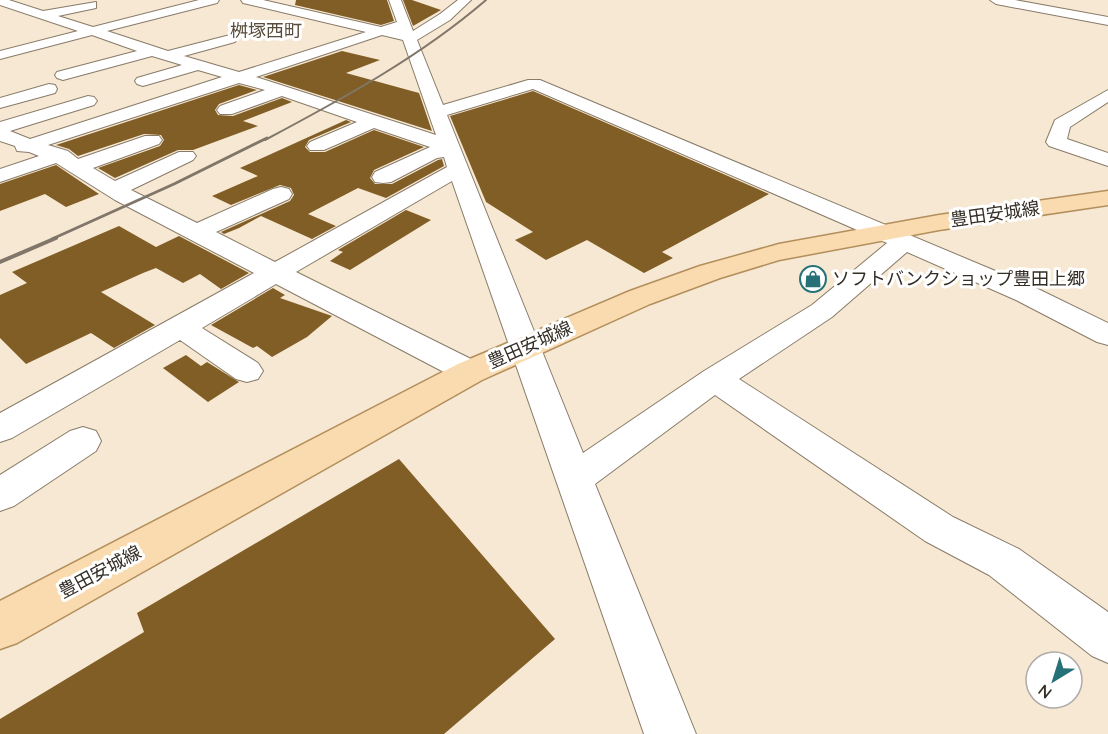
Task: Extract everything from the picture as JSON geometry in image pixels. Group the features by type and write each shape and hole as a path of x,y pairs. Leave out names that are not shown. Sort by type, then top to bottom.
{"main road":[{"name":"豊田安城線","path":"0,626 470,372 524,346 671,286 746,261 1108,198"}],"street":[{"path":"0,55 213,0"},
{"path":"252,5 286,6 310,0"},
{"path":"412,42 465,0"},
{"path":"996,0 1108,21"},
{"path":"0,15 28,7 76,1"},
{"path":"5,3 28,7 50,21 364,114 452,153"},
{"path":"252,5 286,6 325,3"},
{"path":"378,5 388,3 402,12 452,153 670,734"},
{"path":"286,6 312,15 381,31 412,42"},
{"path":"267,19 286,6"},
{"path":"50,21 97,7"},
{"path":"311,32 358,11"},
{"path":"0,155 284,65 381,31 402,12"},
{"path":"283,23 312,15"},
{"path":"63,75 146,49 208,35"},
{"path":"55,49 106,36"},
{"path":"146,49 166,37"},
{"path":"124,76 230,39"},
{"path":"143,81 222,59"},
{"path":"263,84 308,70"},
{"path":"437,112 534,83 1026,294 1108,335"},
{"path":"0,92 24,85"},
{"path":"0,103 49,89"},
{"path":"226,110 282,90"},
{"path":"0,114 67,95"},
{"path":"1107,96 1062,124 1056,142 1108,160"},
{"path":"0,128 88,101"},
{"path":"308,142 364,114"},
{"path":"67,161 128,133"},
{"path":"0,134 67,161 114,190 470,372"},
{"path":"0,176 152,140"},
{"path":"383,177 433,152 452,153"},
{"path":"0,429 275,273 452,153"},
{"path":"114,190 186,156"},
{"path":"207,238 286,200"},
{"path":"574,479 715,379 822,311 892,237"},
{"path":"180,327 247,371"},
{"path":"715,379 939,529 1004,562 1108,640"},
{"path":"0,495 83,441"}],"building":[{"path":"296,0 387,0 394,21 381,25 295,5"},
{"path":"403,0 412,0 441,10 413,26"},
{"path":"342,51 380,60 346,73 419,93 432,131 263,77"},
{"path":"239,85 257,90 219,104 215,110 218,115 233,116 282,98 292,102 243,121 258,126 193,150 178,150 115,178 98,168 160,146 164,140 161,135 144,134 78,156 69,149 56,145"},
{"path":"533,91 769,194 662,252 673,258 644,273 587,240 546,260 515,240 533,232 486,202 450,116"},
{"path":"346,120 351,122 309,140 305,147 310,152 325,152 374,130 424,147 374,170 370,178 375,184 392,184 438,160 442,159 444,166 386,198 358,188 308,214 336,226 312,239 261,216 224,234 221,232 290,201 294,195 291,188 280,185 231,205 212,196 258,176 240,168"},
{"path":"56,165 99,194 66,207 45,194 0,211 0,184"},
{"path":"406,210 431,220 350,270 330,261 343,252 338,250"},
{"path":"119,226 156,247 179,236 249,273 221,289 200,274 183,283 156,268 143,273 101,292 155,325 114,348 91,333 26,364 0,338 0,295 27,283 12,272"},
{"path":"273,288 285,295 280,298 332,316 307,337 272,357 257,346 253,348 211,325"},
{"path":"186,355 201,366 207,362 239,382 208,402 163,368"},
{"path":"399,459 555,639 444,734 0,734 0,719 144,632 137,613"}],"railway":[{"path":"265,140 407,59 461,21 486,0"},
{"path":"52,239 174,184 267,138"},
{"path":"0,262 56,238"}],"place":[{"name":"ソフトバンクショップ豊田上郷","path":"813,279"}],"district":[{"name":"桝塚西町","path":"266,31"}]}
